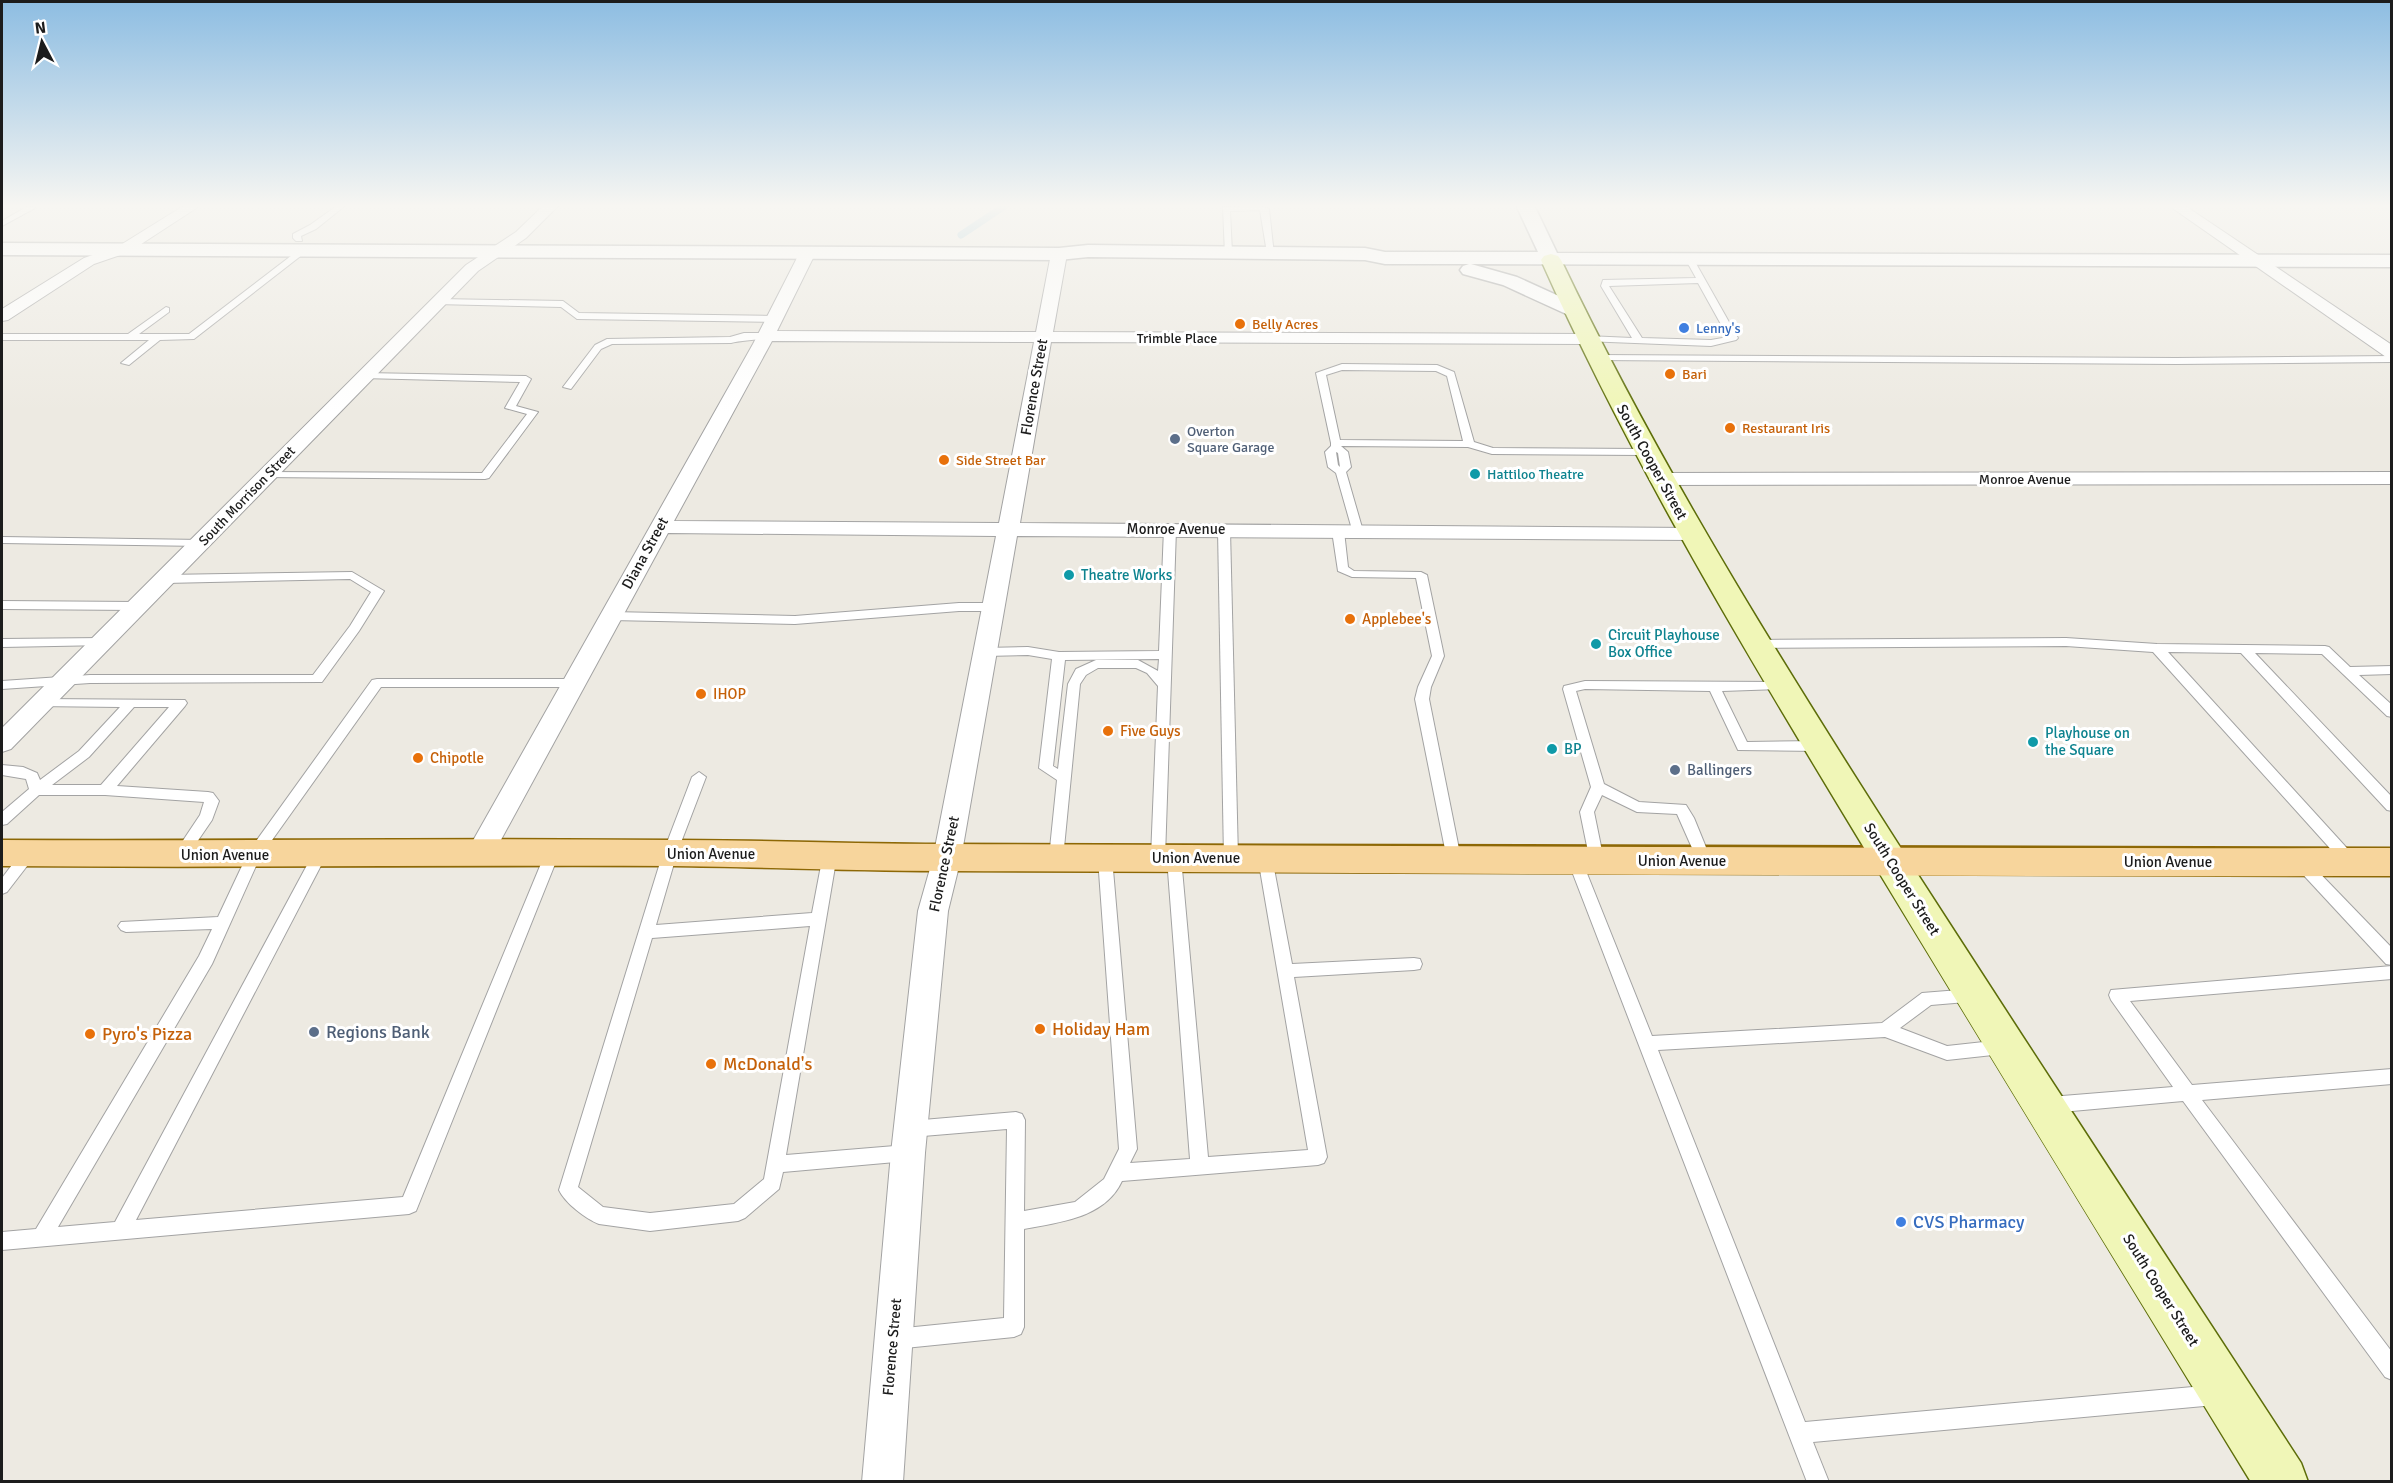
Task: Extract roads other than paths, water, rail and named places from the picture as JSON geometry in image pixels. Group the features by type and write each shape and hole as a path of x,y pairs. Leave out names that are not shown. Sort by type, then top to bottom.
{"main road":[{"name":"South Cooper Street","path":"1558,274 1644,452 1755,644 1974,996 2282,1482"},
{"name":"Union Avenue","path":"15,853 254,855 480,853 1586,861 2391,862"}],"street":[{"path":"3,314 68,274"},
{"name":"South Morrison Street","path":"2,743 466,274"},
{"name":"Diana Street","path":"480,853 771,327 797,274"},
{"name":"Florence Street","path":"882,1482 910,1141 933,911 946,858 1055,274"},
{"path":"1487,274 1510,281 1575,312"},
{"path":"2275,274 2391,353"},
{"name":"Trimble Place","path":"771,327 1043,338 1592,348"},
{"name":"Monroe Avenue","path":"1659,479 2391,478"},
{"name":"Monroe Avenue","path":"660,527 1692,534"}],"lane":[{"path":"2,337 191,337 234,302 249,294 268,274"},
{"path":"1592,348 1639,341 1712,343 1733,338 1698,274"},
{"path":"1639,341 1605,286 1606,282 1701,280"},
{"path":"438,302 564,304 577,316 771,327"},
{"path":"130,337 166,310"},
{"path":"568,387 598,347 610,340 731,340 771,327"},
{"path":"126,363 158,337"},
{"path":"1592,348 2176,361 2391,359"},
{"path":"1336,445 1321,373 1342,367 1437,368 1451,374 1469,444"},
{"path":"266,476 485,476 533,412 510,408 526,378 365,376"},
{"path":"1454,859 1422,699 1422,688 1436,668 1438,656 1421,575 1352,574 1342,569 1348,531 1341,471 1333,467 1330,452 1336,445 1469,444 1492,450 1644,452"},
{"path":"1170,529 1164,685 1166,857 1200,1166"},
{"path":"1117,1173 1318,1157 1285,971 1248,858 1226,621 1224,530"},
{"path":"2,540 202,543"},
{"path":"2,685 90,679 317,679 355,628 378,591 352,575 165,579"},
{"path":"2,605 136,606"},
{"path":"611,616 795,620 959,607 993,607"},
{"path":"2,643 103,642"},
{"path":"1755,644 2066,642 2157,648 2325,650 2391,712"},
{"path":"2157,648 2351,862"},
{"path":"2244,649 2391,806"},
{"path":"985,652 1028,651 1059,656 1165,656"},
{"path":"1059,656 1046,768 1064,778"},
{"path":"1056,858 1074,684 1082,672 1096,664 1138,664 1151,670 1164,685"},
{"path":"2348,671 2391,670"},
{"path":"42,1237 206,959 254,855 377,683 574,683"},
{"path":"1781,685 1714,687 1585,685 1569,689 1598,787 1587,812 1586,861 1646,1044 1818,1482"},
{"path":"1714,687 1743,747 1819,746"},
{"path":"40,703 180,704 105,790"},
{"path":"2,820 36,790 84,754 131,703"},
{"path":"2,770 23,772 32,776 36,790"},
{"path":"699,777 670,854 568,1191 599,1215 650,1222 738,1212 772,1183 830,855"},
{"path":"1598,787 1637,807 1681,809 1705,861"},
{"path":"36,790 105,790 208,797 212,801 207,816 181,855"},
{"path":"2,888 15,853"},
{"path":"121,1230 320,854"},
{"path":"2,1241 409,1204 552,854"},
{"path":"1016,1222 1079,1210 1111,1185 1128,1149 1105,858"},
{"path":"2299,862 2391,959"},
{"path":"646,932 818,919"},
{"path":"126,926 222,923"},
{"path":"1285,971 1414,964"},
{"path":"2391,972 2117,995 2391,1370"},
{"path":"1885,1030 1928,998 1974,996"},
{"path":"1646,1044 1885,1030 1947,1053 2007,1047"},
{"path":"2044,1106 2391,1076"},
{"path":"775,1164 1017,1120 1014,1327 893,1339"},
{"path":"1799,1433 2226,1394"}],"place":[{"name":"Belly Acres","path":"1240,324"},
{"name":"Lenny's","path":"1684,328"},
{"name":"Bari","path":"1670,374"},
{"name":"Restaurant Iris","path":"1730,428"},
{"name":"Overton Square Garage","path":"1175,439"},
{"name":"Side Street Bar","path":"944,460"},
{"name":"Hattiloo Theatre","path":"1475,474"},
{"name":"Theatre Works","path":"1069,575"},
{"name":"Applebee's","path":"1350,619"},
{"name":"Circuit Playhouse Box Office","path":"1596,644"},
{"name":"IHOP","path":"701,694"},
{"name":"Five Guys","path":"1108,731"},
{"name":"Playhouse on the Square","path":"2033,742"},
{"name":"BP","path":"1552,749"},
{"name":"Chipotle","path":"418,758"},
{"name":"Ballingers","path":"1675,770"},
{"name":"Holiday Ham","path":"1040,1029"},
{"name":"Regions Bank","path":"314,1032"},
{"name":"Pyro's Pizza","path":"90,1034"},
{"name":"McDonald's","path":"711,1064"},
{"name":"CVS Pharmacy","path":"1901,1222"}]}
